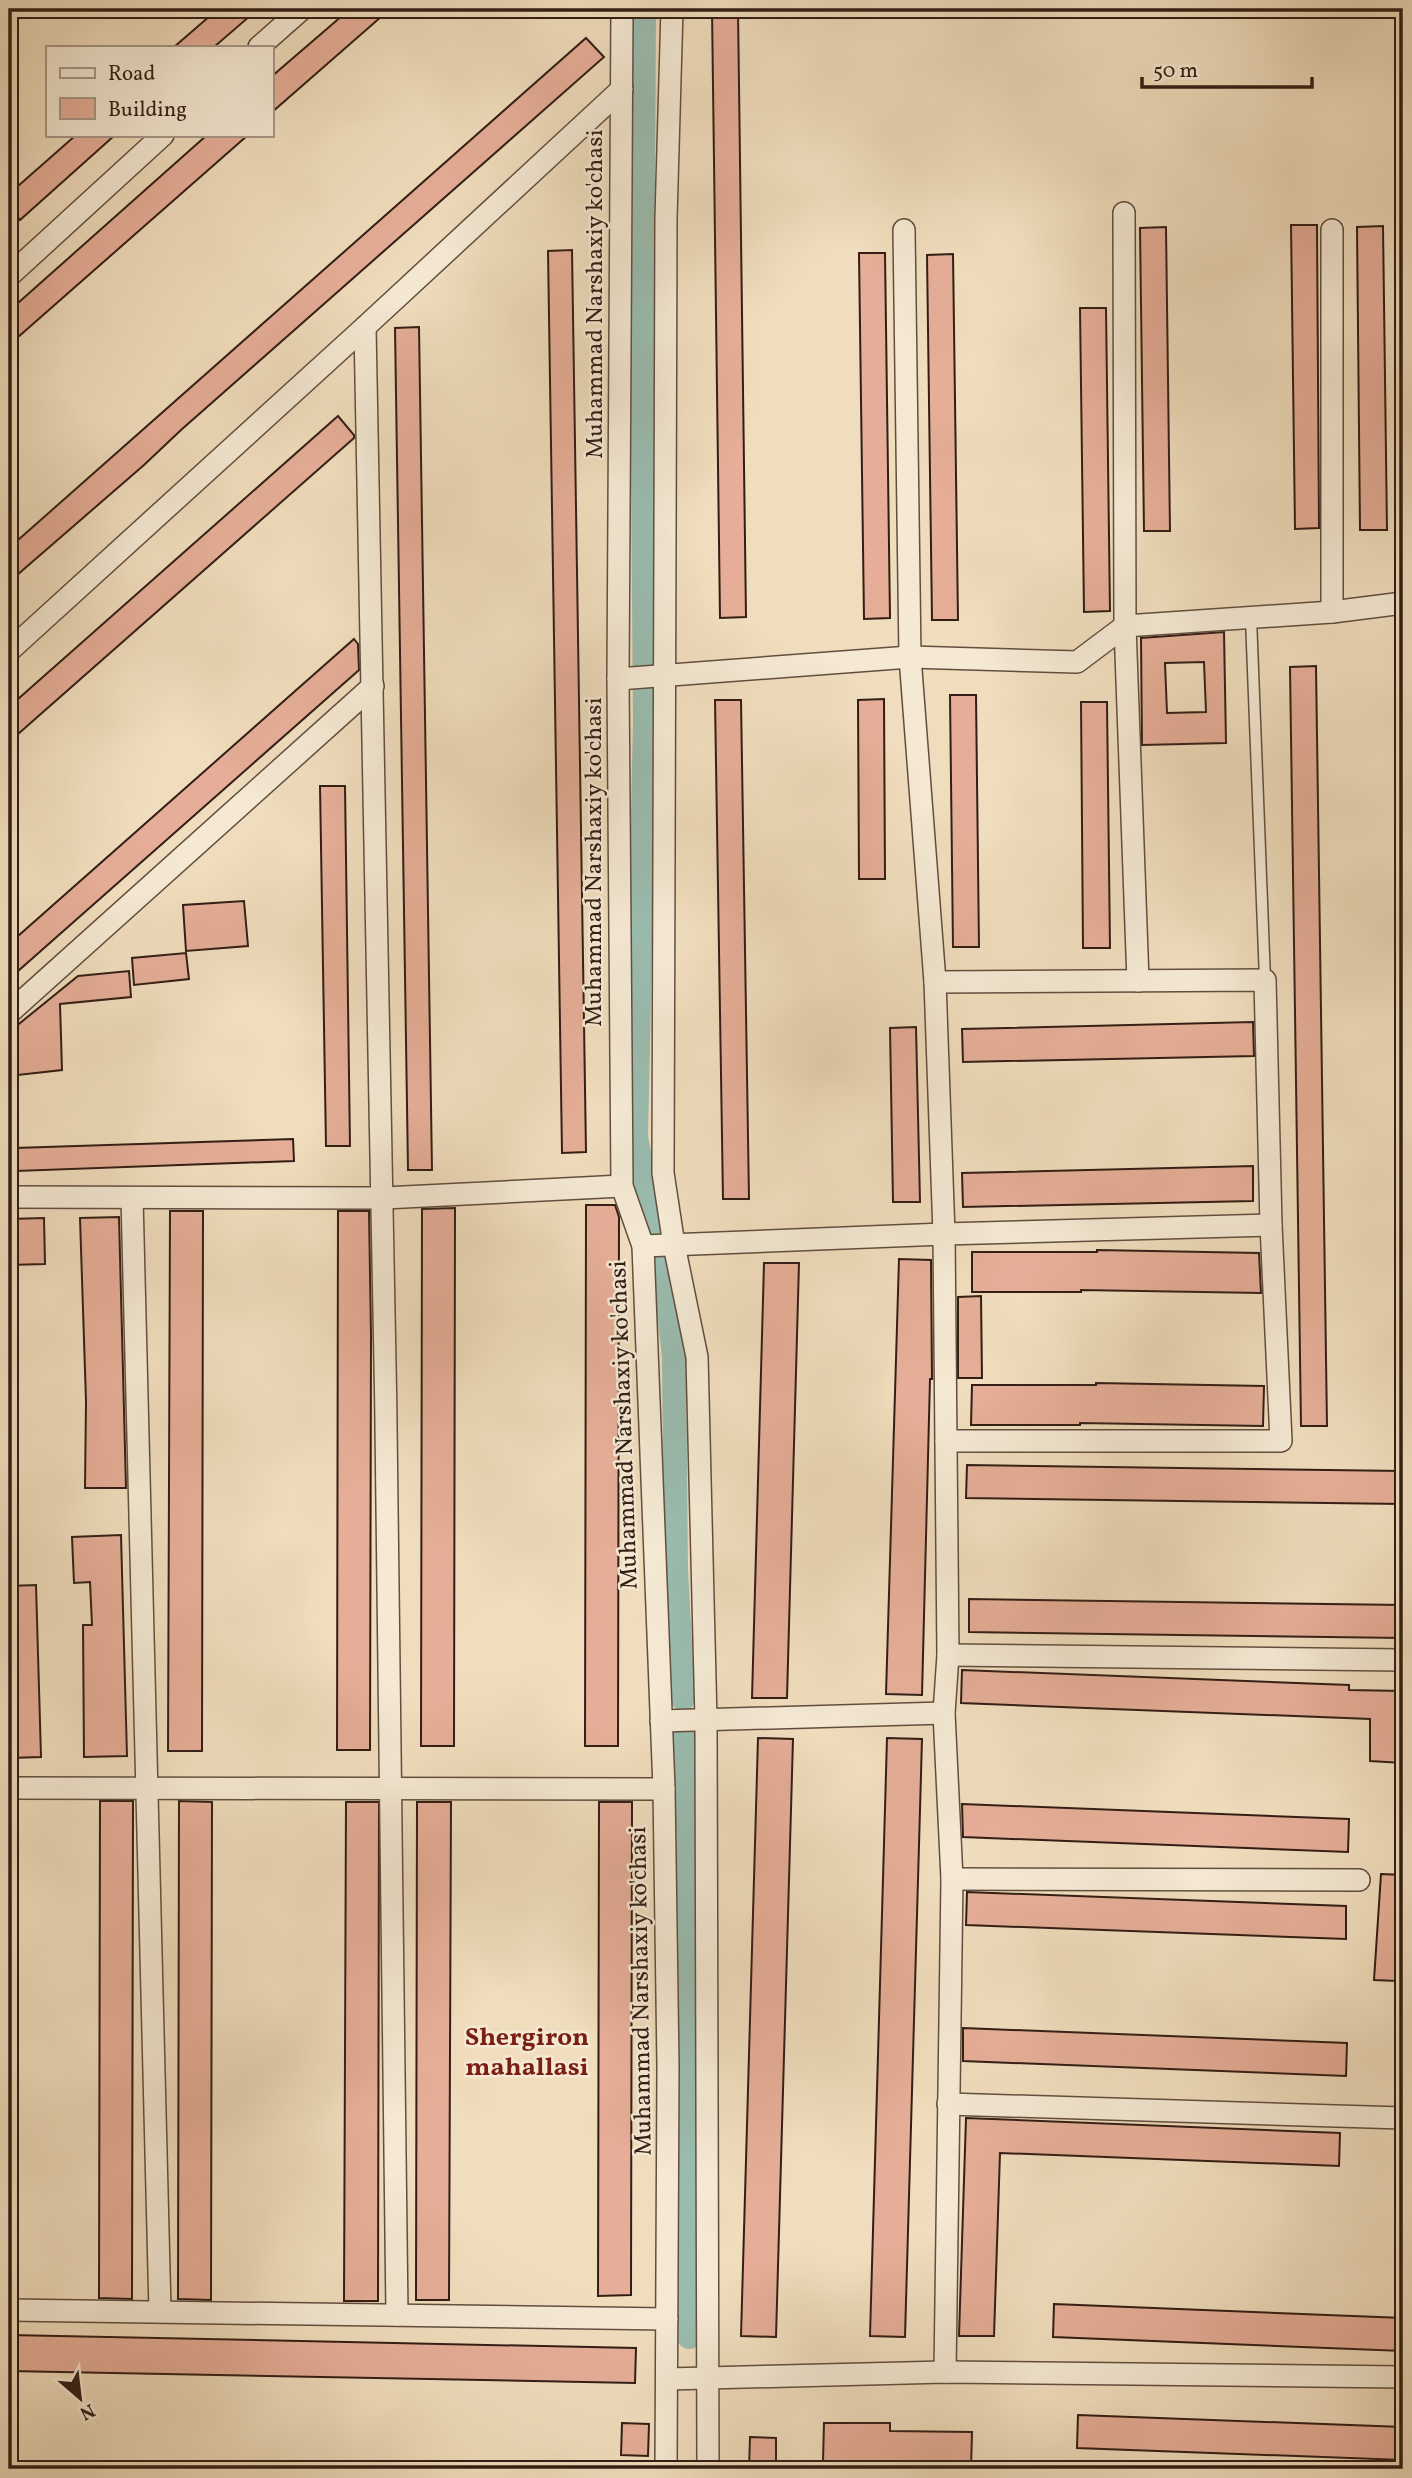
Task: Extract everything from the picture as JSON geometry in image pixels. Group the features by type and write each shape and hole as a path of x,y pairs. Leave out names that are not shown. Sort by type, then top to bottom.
{"street":[{"path":"260,46 302,9"},
{"name":"Muhammad Narshaxiy ko'chasi","path":"622,9 618,679 622,1186 643,1246 664,1789 668,2066 666,2469"},
{"path":"672,9 666,218 663,1173 696,1357 706,1720 708,2469"},
{"name":"Muhammad Narshaxiy ko'chasi","path":"11,642 365,327 622,89"},
{"path":"9,276 162,136"},
{"path":"1124,213 1125,626 1138,981"},
{"path":"904,230 910,657 936,982 944,1234 948,1655 944,1713 952,1879 945,2372"},
{"path":"1332,230 1332,612"},
{"path":"365,327 384,1198 393,1789 397,2315"},
{"path":"618,679 910,657 1077,662 1125,626 1332,612 1403,603"},
{"path":"9,1013 373,685"},
{"path":"936,982 1265,980 1270,1226 1281,1441 946,1441"},
{"path":"9,1198 384,1198 622,1186"},
{"path":"132,1198 160,2311"},
{"path":"643,1246 944,1234 1270,1226"},
{"path":"948,1655 1403,1660"},
{"path":"661,1721 944,1713"},
{"path":"9,1788 664,1789"},
{"path":"952,1879 1359,1880"},
{"path":"948,2104 1403,2118"},
{"path":"9,2310 667,2319"},
{"path":"668,2379 945,2372 1403,2377"}],"lane":[{"path":"1251,618 1265,980"}],"building":[{"path":"218,9 258,9 215,46 175,46"},
{"path":"350,9 390,9 273,111 273,75"},
{"path":"712,9 738,9 746,617 720,618"},
{"path":"586,38 604,57 9,582 9,548"},
{"path":"75,136 114,136 20,220 9,207 9,194"},
{"path":"206,136 247,136 9,345 9,311"},
{"path":"1291,225 1317,225 1319,528 1295,529"},
{"path":"1383,226 1387,530 1360,530 1357,227"},
{"path":"1166,227 1170,531 1144,531 1140,228"},
{"path":"572,250 586,1152 562,1153 548,251"},
{"path":"859,253 885,253 890,618 864,619"},
{"path":"953,254 958,620 932,620 927,255"},
{"path":"1080,308 1106,308 1110,611 1084,612"},
{"path":"419,327 432,1170 408,1170 395,328"},
{"path":"338,416 354,438 9,742 9,707"},
{"path":"1224,632 1226,743 1142,745 1141,638","holes":["1204,662 1206,712 1167,713 1165,663"]},
{"path":"354,639 358,644 359,670 9,979 9,944"},
{"path":"1316,666 1327,1426 1301,1426 1290,667"},
{"path":"950,695 976,695 979,947 953,947"},
{"path":"884,699 885,879 859,879 858,700"},
{"path":"715,700 741,700 749,1199 723,1199"},
{"path":"1081,702 1107,702 1110,948 1083,948"},
{"path":"320,786 345,786 350,1146 326,1146"},
{"path":"244,901 248,946 186,951 183,905"},
{"path":"186,953 189,979 134,985 132,958"},
{"path":"129,971 131,997 60,1004 62,1070 9,1076 9,1032 78,976"},
{"path":"1253,1022 1254,1056 963,1062 962,1029"},
{"path":"916,1027 920,1202 893,1202 890,1028"},
{"path":"293,1139 294,1161 16,1171 15,1148"},
{"path":"1253,1166 1253,1201 963,1207 962,1173"},
{"path":"586,1205 615,1205 619,1217 618,1746 585,1746"},
{"path":"455,1208 454,1746 421,1746 422,1209"},
{"path":"170,1211 203,1211 202,1751 168,1751"},
{"path":"338,1211 369,1211 370,1750 337,1750"},
{"path":"119,1217 126,1488 85,1488 86,1401 80,1218"},
{"path":"44,1218 45,1264 9,1265 9,1219"},
{"path":"1097,1250 1259,1253 1261,1293 1081,1290 972,1292 972,1252"},
{"path":"899,1259 931,1260 932,1379 922,1695 886,1694"},
{"path":"764,1263 799,1263 787,1698 752,1698"},
{"path":"981,1296 982,1378 958,1378 958,1297"},
{"path":"1096,1383 1264,1386 1263,1426 1080,1423 971,1425 972,1385"},
{"path":"967,1465 1403,1471 1403,1504 966,1498"},
{"path":"121,1535 127,1756 84,1757 83,1625 92,1625 90,1582 74,1583 72,1537"},
{"path":"36,1585 41,1757 9,1758 9,1586"},
{"path":"969,1599 1403,1605 1403,1638 969,1632"},
{"path":"962,1670 1349,1685 1349,1690 1403,1691 1403,1763 1370,1761 1370,1719 961,1703"},
{"path":"758,1738 793,1739 776,2337 741,2336"},
{"path":"887,1738 922,1739 905,2337 870,2336"},
{"path":"100,1801 133,1801 132,2299 99,2298"},
{"path":"179,1801 212,1802 211,2300 178,2299"},
{"path":"346,1802 379,1802 378,2301 344,2301"},
{"path":"417,1802 451,1802 449,2300 416,2300"},
{"path":"599,1802 632,1802 631,2295 598,2296"},
{"path":"962,1804 1349,1819 1348,1852 963,1837"},
{"path":"1381,1874 1403,1875 1398,1981 1374,1980"},
{"path":"967,1892 1346,1906 1346,1939 966,1925"},
{"path":"963,2028 1347,2043 1346,2076 963,2061"},
{"path":"966,2118 1340,2133 1339,2166 1000,2153 994,2336 959,2336"},
{"path":"1054,2304 1403,2318 1403,2351 1053,2337"},
{"path":"9,2335 636,2348 635,2383 9,2371"},
{"path":"1078,2415 1403,2427 1403,2460 1077,2448"},
{"path":"622,2423 649,2424 648,2456 621,2455"},
{"path":"824,2423 890,2423 890,2431 972,2432 971,2469 897,2469 897,2462 823,2462"},
{"path":"750,2437 776,2438 776,2469 749,2469"}],"waterway":[{"path":"644,9 642,358 645,723 636,1137 668,1305 674,1356 676,1570 683,1699"},
{"path":"684,1739 689,2337"}],"district":[{"name":"Shergiron mahallasi","path":"527,2051"}]}
